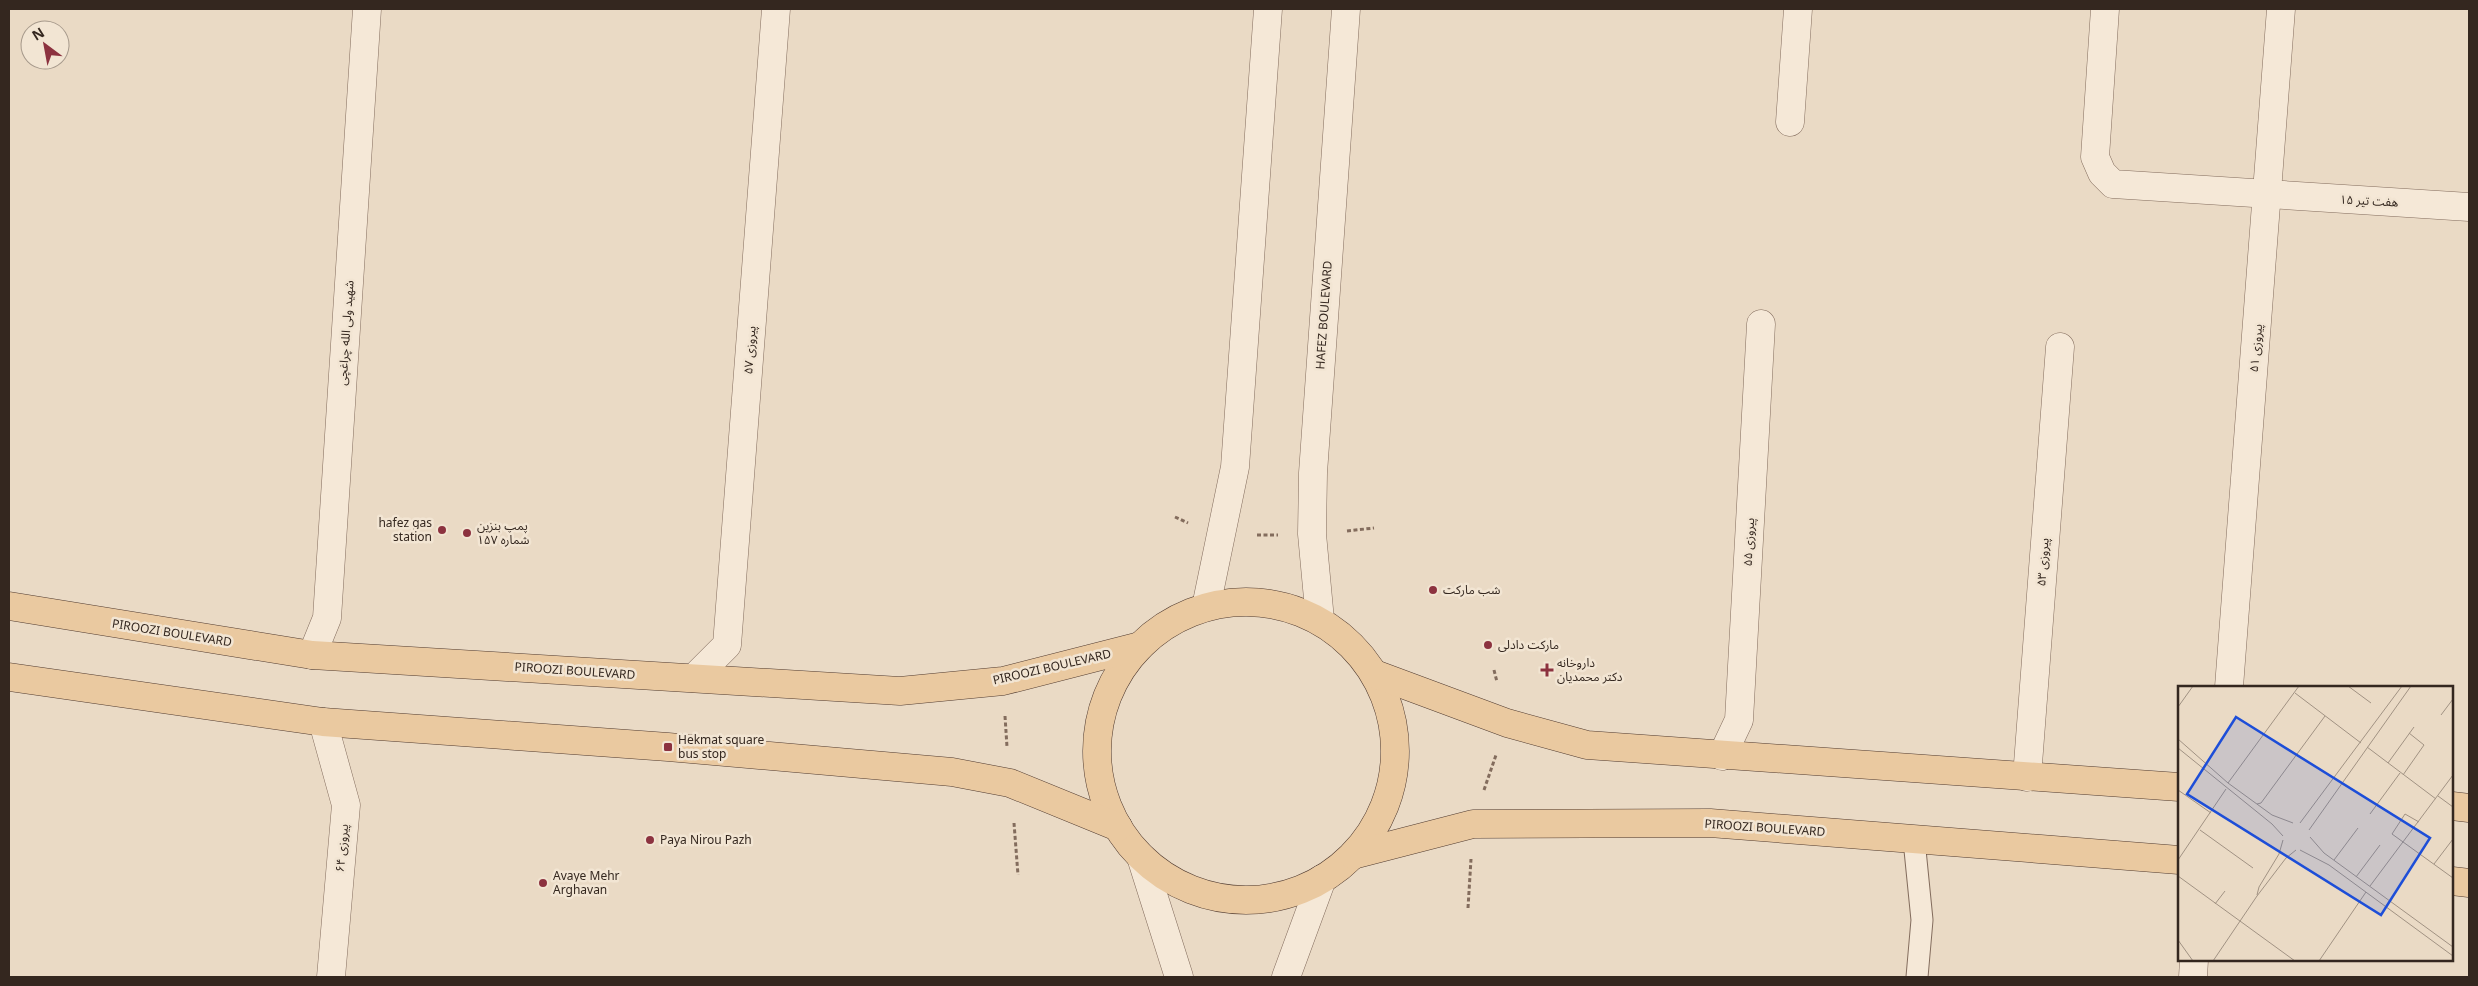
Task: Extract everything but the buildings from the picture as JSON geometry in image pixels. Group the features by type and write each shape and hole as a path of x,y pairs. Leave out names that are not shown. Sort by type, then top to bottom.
{"main road":[{"path":"1245,601 1284,606 1320,620 1353,648 1376,674 1390,710 1396,749 1391,787 1377,824 1353,855 1322,879 1286,894 1248,900 1209,895 1172,880 1142,857 1118,827 1103,791 1097,752 1099,733 1102,714 1116,677 1140,646 1171,622 1206,607 1245,601"},
{"name":"PIROOZI BOULEVARD","path":"9,606 312,655 900,691 1003,681 1140,646"},
{"path":"1376,674 1507,723 1587,744 1722,756 2178,787"},
{"path":"9,677 323,722 668,747 952,772 1010,783 1118,827"},
{"path":"2453,806 2469,808"},
{"name":"PIROOZI BOULEVARD","path":"1353,855 1473,824 1710,823 2178,860"},
{"path":"2453,881 2469,883"}],"street":[{"name":"شهید ولی الله چراغچی","path":"312,655 327,618 367,9"},
{"name":"پیروزی ۵۷","path":"694,678 727,645 776,9"},
{"path":"1206,607 1235,467 1268,9"},
{"name":"HAFEZ BOULEVARD","path":"1320,620 1312,534 1313,473 1346,9"},
{"path":"1790,122 1798,9"},
{"name":"هفت تیر ۱۵","path":"2105,9 2095,157 2102,172 2113,184 2469,207"},
{"name":"پیروزی ۵۱","path":"2229,686 2281,9"},
{"name":"پیروزی ۵۵","path":"1722,756 1739,720 1761,324"},
{"name":"پیروزی ۵۳","path":"2027,777 2060,347"},
{"name":"پیروزی ۶۴","path":"323,722 346,805 331,977"},
{"path":"1142,857 1180,977"},
{"path":"1286,977 1322,879"},
{"path":"2193,977 2194,961"}],"lane":[{"path":"1914,840 1922,920 1917,977"}],"path":[{"path":"1175,517 1222,536 1312,534 1374,528"}],"place":[{"name":"hafez gas station","path":"442,530"},
{"name":"پمپ بنزین شماره ۱۵۷","path":"467,533"},
{"name":"شب مارکت","path":"1433,590"},
{"name":"مارکت دادلی","path":"1488,645"},
{"name":"داروخانه دکتر محمدیان","path":"1547,670"},
{"name":"Hekmat square bus stop","path":"668,747"},
{"name":"Paya Nirou Pazh","path":"650,840"},
{"name":"Avaye Mehr Arghavan","path":"543,883"}]}
